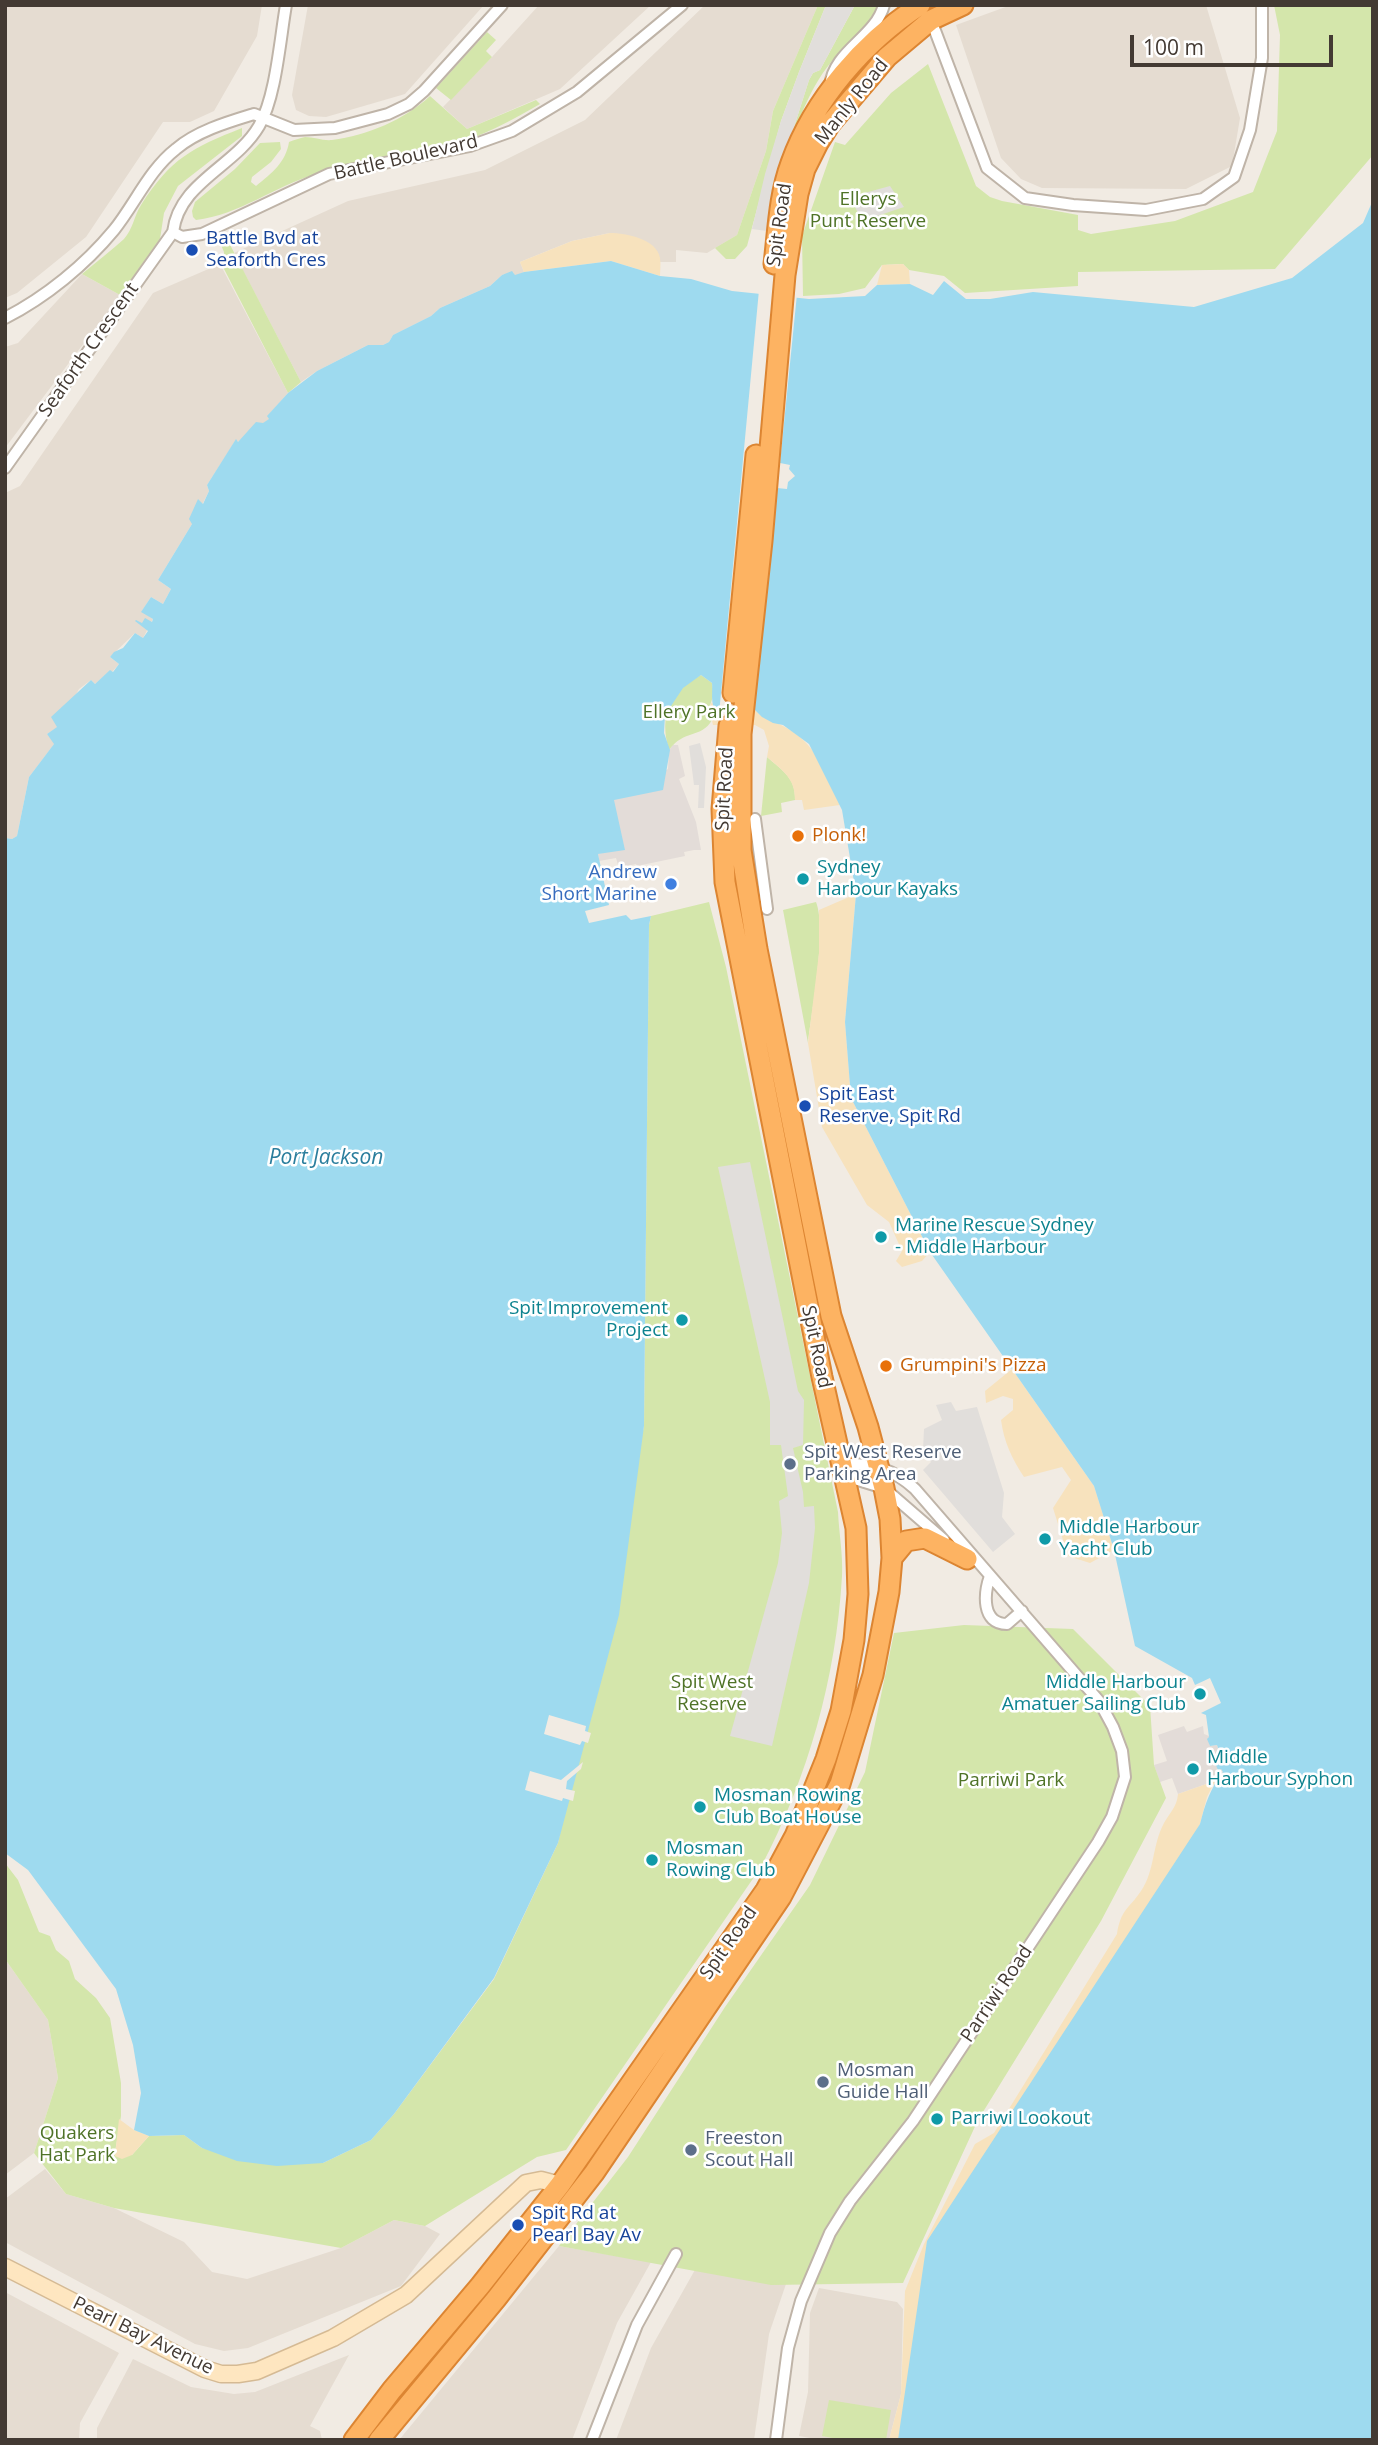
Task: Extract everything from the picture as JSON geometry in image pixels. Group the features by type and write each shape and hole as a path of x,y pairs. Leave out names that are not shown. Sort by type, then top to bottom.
{"highway":[{"name":"Manly Road","path":"815,113 873,42 925,13 963,5"},
{"name":"Manly Road","path":"779,275 805,169 818,143 830,124 925,13"},
{"name":"Spit Road","path":"354,2440 560,2185 766,1890 795,1836 838,1723 854,1640 858,1594 855,1519 822,1377 725,881 722,809 763,528 783,195 788,174 815,113"},
{"name":"Spit Road","path":"379,2440 496,2299 593,2173 781,1897 812,1841 843,1774 882,1636 892,1558 890,1519 868,1427 831,1316 757,949 741,850 735,733"},
{"path":"892,1558 906,1541 925,1538 967,1559"}],"street":[{"path":"264,117 286,5"},
{"path":"5,318 61,281 89,256 114,230 158,167 176,148 232,121 254,114 294,131 335,128 369,120 409,104 441,74 502,5"},
{"name":"Battle Boulevard","path":"178,234 202,234 329,174 470,146 512,131 578,92 682,5"},
{"path":"829,93 831,72 848,49 880,19 884,5"},
{"path":"925,13 987,168 1025,198 1073,205 1146,210 1203,199 1234,177 1250,130 1262,58 1262,5"},
{"name":"Seaforth Crescent","path":"5,468 178,234 175,216 182,202 252,137 264,117"},
{"path":"755,818 767,909"},
{"name":"Parriwi Road","path":"776,2440 788,2348 801,2301 830,2233 850,2201 913,2121 1098,1842 1119,1798 1125,1777 1122,1751 1099,1701 915,1489 903,1477 879,1466 844,1470"},
{"name":"Parriwi Road","path":"844,1470 884,1488 987,1574"},
{"path":"987,1574 986,1605 992,1619 999,1624 1007,1624 1022,1611"},
{"name":"Pearl Bay Avenue","path":"5,2267 205,2369 221,2374 238,2374 257,2371 333,2338 406,2295 526,2183 541,2180 560,2185"},
{"path":"592,2440 637,2325 676,2254"}],"shaded area":[{"path":"5,5 262,5 257,36 214,111 190,122 163,122 86,237 17,293 5,298"},
{"path":"308,5 484,5 405,94 326,117 309,116 296,110 292,95"},
{"path":"539,5 651,5 560,89 467,129 443,107"},
{"path":"705,5 818,5 773,111 766,151 737,235 707,253 676,250 676,262 660,262 660,258 610,233 572,241 520,262 524,272 515,276 513,272 502,275 490,286 440,308 431,316 393,335 389,342 383,345 368,345 301,382 234,253 348,201 485,170 585,120"},
{"path":"826,5 855,5 820,70 813,73 809,80 780,171 767,231 752,229 781,121"},
{"path":"1011,5 1206,5 1240,118 1232,166 1186,189 1042,188 1021,179 1001,158 956,25"},
{"path":"890,186 904,207 862,221 850,197"},
{"path":"220,264 288,393 268,416 270,419 238,442 236,440 207,485 209,491 202,505 198,500 192,524 158,580 171,589 163,604 151,597 142,611 153,619 143,638 135,633 110,657 119,664 95,684 91,680 79,689 58,727 47,734 55,743 29,777 17,836 12,839 5,838 5,493 20,486 153,293"},
{"path":"82,274 120,295 5,448 5,347 18,343"},
{"path":"700,743 706,767 704,808 698,808 699,785 694,785 689,746"},
{"path":"673,745 678,745 685,776 679,779 696,822 701,850 684,852 685,856 619,868 616,858 599,861 598,854 614,850 614,799 668,769 669,750"},
{"name":"Spit West Reserve Parking Area","path":"750,1162 798,1391 804,1400 803,1445 793,1448 804,1507 814,1506 815,1528 809,1583 772,1746 730,1736 778,1563 782,1533 779,1501 788,1496 781,1445 770,1445 770,1402 718,1167"},
{"path":"951,1402 956,1411 977,1407 1004,1493 1002,1517 1015,1534 993,1552 923,1470 931,1462 923,1450 924,1429 942,1420 936,1405"},
{"path":"1184,1726 1187,1732 1203,1726 1204,1734 1209,1736 1210,1746 1217,1745 1222,1759 1216,1763 1223,1772 1215,1781 1178,1794 1172,1778 1160,1782 1154,1765 1167,1761 1158,1735"},
{"path":"5,1959 48,2020 58,2078 34,2153 5,2175"},
{"path":"45,2169 66,2194 114,2208 184,2242 212,2272 247,2279 341,2248 394,2220 425,2226 440,2234 401,2286 248,2348 224,2351 195,2344 5,2242 5,2199"},
{"path":"559,2246 651,2262 617,2323 572,2440 399,2440"},
{"path":"696,2268 787,2281 769,2334 754,2440 616,2440 651,2348"},
{"path":"819,2288 897,2302 903,2309 901,2394 889,2440 821,2440 799,2436 808,2392 810,2313"},
{"path":"5,2292 119,2353 80,2423 79,2440 5,2439"},
{"path":"349,2355 310,2426 320,2431 322,2440 97,2440 97,2428 133,2359 191,2387 234,2394 255,2392"}],"green space":[{"path":"818,5 826,5 781,121 747,246 735,259 726,259 715,248 737,235 766,151 773,111"},
{"path":"855,5 878,5 878,14 823,73 802,114 780,171 809,80 813,73 820,70"},
{"name":"Ellerys Punt Reserve","path":"1274,5 1373,5 1373,155 1275,269 1078,272 1078,286 965,293 944,276 909,270 903,264 882,265 865,288 839,294 803,296 802,236 835,142 845,145 891,93 928,64 976,186 990,197 1078,215 1078,230 1091,234 1175,221 1253,192 1277,131 1280,35"},
{"path":"487,32 496,40 486,51 492,57 451,100 436,88"},
{"path":"430,96 467,129 536,100 540,104 495,128 447,147 316,174 227,212 196,220 193,217 195,202 235,169 260,143 280,142 281,149 271,162 252,177 251,182 256,186 273,172 289,142 305,137 332,140 372,130 409,112"},
{"path":"242,128 242,136 178,186 164,213 160,239 120,295 82,274 124,239 141,205 173,165 209,142"},
{"path":"225,235 301,382 288,393 223,267 224,252 218,238"},
{"name":"Ellery Park","path":"701,675 712,683 714,694 709,708 712,720 703,730 680,739 669,750 665,726 669,706 681,689"},
{"path":"767,757 791,780 795,800 781,803 782,812 761,816"},
{"name":"Spit West Reserve","path":"709,902 726,967 838,1512 842,1560 839,1614 826,1690 806,1763 778,1833 761,1867 566,2150 537,2157 425,2226 394,2220 341,2248 114,2208 66,2194 34,2153 58,2078 48,2020 5,1959 5,1863 18,1880 39,1932 50,1936 56,1950 69,1961 75,1979 96,1998 110,2018 121,2083 121,2116 115,2152 132,2155 149,2136 184,2135 202,2148 323,2163 371,2140 394,2114 494,1979 558,1843 644,1426 649,925 651,916"},
{"path":"816,902 820,931 819,950 808,1043 783,910"},
{"name":"Parriwi Park","path":"964,1625 1073,1629 1150,1706 1154,1765 1166,1798 1101,1921 978,2120 903,2283 771,2285 559,2246 628,2157 725,2007 810,1885 865,1772 894,1633"},
{"path":"829,2400 891,2410 886,2440 843,2440 822,2436"}],"sand":[{"path":"610,233 640,238 653,246 660,258 660,276 611,261 524,272 520,262 572,241"},
{"path":"903,264 909,270 910,284 877,285 882,265"},
{"path":"712,702 716,711 755,710 794,732 819,760 840,805 804,810 802,800 795,800 793,786 787,776 767,757 769,746 764,730 755,725 713,725 709,708"},
{"path":"856,894 845,1022 851,1098 930,1252 922,1261 902,1267 896,1261 902,1251 889,1222 867,1205 822,1127 808,1043 819,953 819,910"},
{"path":"1012,1369 1094,1486 1114,1550 1090,1563 1068,1556 1053,1508 1071,1480 1062,1467 1024,1477 1009,1450 1001,1420 1013,1410 1013,1399 1003,1396 986,1403 985,1391"},
{"path":"1215,1781 1207,1797 1200,1824 913,2440 889,2440 901,2394 905,2291 924,2244 975,2144 994,2133 1117,1934 1123,1914 1146,1883 1160,1831 1175,1806 1178,1794"},
{"path":"119,2119 134,2130 149,2136 132,2155 122,2159 115,2156"}],"water":[{"name":"Port Jackson","path":"1373,200 1373,2440 898,2440 927,2241 1200,1824 1209,1797 1223,1772 1218,1770 1215,1763 1222,1759 1217,1745 1210,1746 1206,1715 1201,1713 1221,1703 1210,1678 1195,1685 1192,1678 1135,1646 1114,1550 1094,1486 930,1252 851,1098 845,1022 856,894 842,810 809,744 783,725 773,723 755,710 716,711 712,701 712,683 701,675 683,688 665,715 664,733 670,750 663,790 614,800 625,850 598,854 609,905 585,911 589,923 626,915 631,920 651,916 644,1426 619,1615 558,1843 494,1978 394,2114 371,2140 323,2163 277,2166 237,2161 202,2148 184,2135 149,2136 134,2130 141,2093 133,2045 116,1989 28,1870 5,1853 5,838 12,839 17,836 29,777 54,744 47,734 57,727 51,717 91,680 95,684 110,670 113,672 119,664 110,657 114,652 123,648 135,633 143,638 148,631 135,621 142,623 145,618 152,622 153,619 141,612 151,597 163,604 171,589 158,580 192,524 189,519 198,499 203,504 209,491 207,485 236,439 238,442 256,422 263,423 269,419 267,416 288,393 317,371 368,345 383,345 389,342 393,335 431,316 440,308 490,286 502,275 512,271 515,275 611,261 660,276 691,279 732,291 809,299 865,296 877,285 910,284 933,295 944,281 966,299 990,299 1033,292 1194,307 1292,278 1363,223"}],"pier":[{"path":"759,290 797,294 780,463 790,465 789,469 795,476 788,482 787,489 777,488 754,714 719,714"},
{"path":"549,1715 586,1726 585,1731 591,1733 588,1743 582,1741 580,1745 544,1734"},
{"path":"583,1762 581,1769 567,1781 566,1789 575,1791 573,1801 563,1798 562,1801 525,1790 530,1771 561,1780"}],"place":[{"name":"Battle Bvd at Seaforth Cres","path":"192,250"},
{"name":"Plonk!","path":"798,836"},
{"name":"Sydney Harbour Kayaks","path":"803,879"},
{"name":"Andrew Short Marine","path":"671,884"},
{"name":"Spit East Reserve, Spit Rd","path":"805,1106"},
{"name":"Marine Rescue Sydney - Middle Harbour","path":"881,1237"},
{"name":"Spit Improvement Project","path":"682,1320"},
{"name":"Grumpini's Pizza","path":"886,1366"},
{"name":"Spit West Reserve Parking Area","path":"790,1464"},
{"name":"Middle Harbour Yacht Club","path":"1045,1539"},
{"name":"Middle Harbour Amatuer Sailing Club","path":"1200,1694"},
{"name":"Middle Harbour Syphon","path":"1193,1769"},
{"name":"Mosman Rowing Club Boat House","path":"700,1807"},
{"name":"Mosman Rowing Club","path":"652,1860"},
{"name":"Mosman Guide Hall","path":"823,2082"},
{"name":"Parriwi Lookout","path":"937,2119"},
{"name":"Freeston Scout Hall","path":"691,2150"},
{"name":"Spit Rd at Pearl Bay Av","path":"518,2225"}],"park label":[{"name":"Quakers Hat Park","path":"77,2145"}]}
